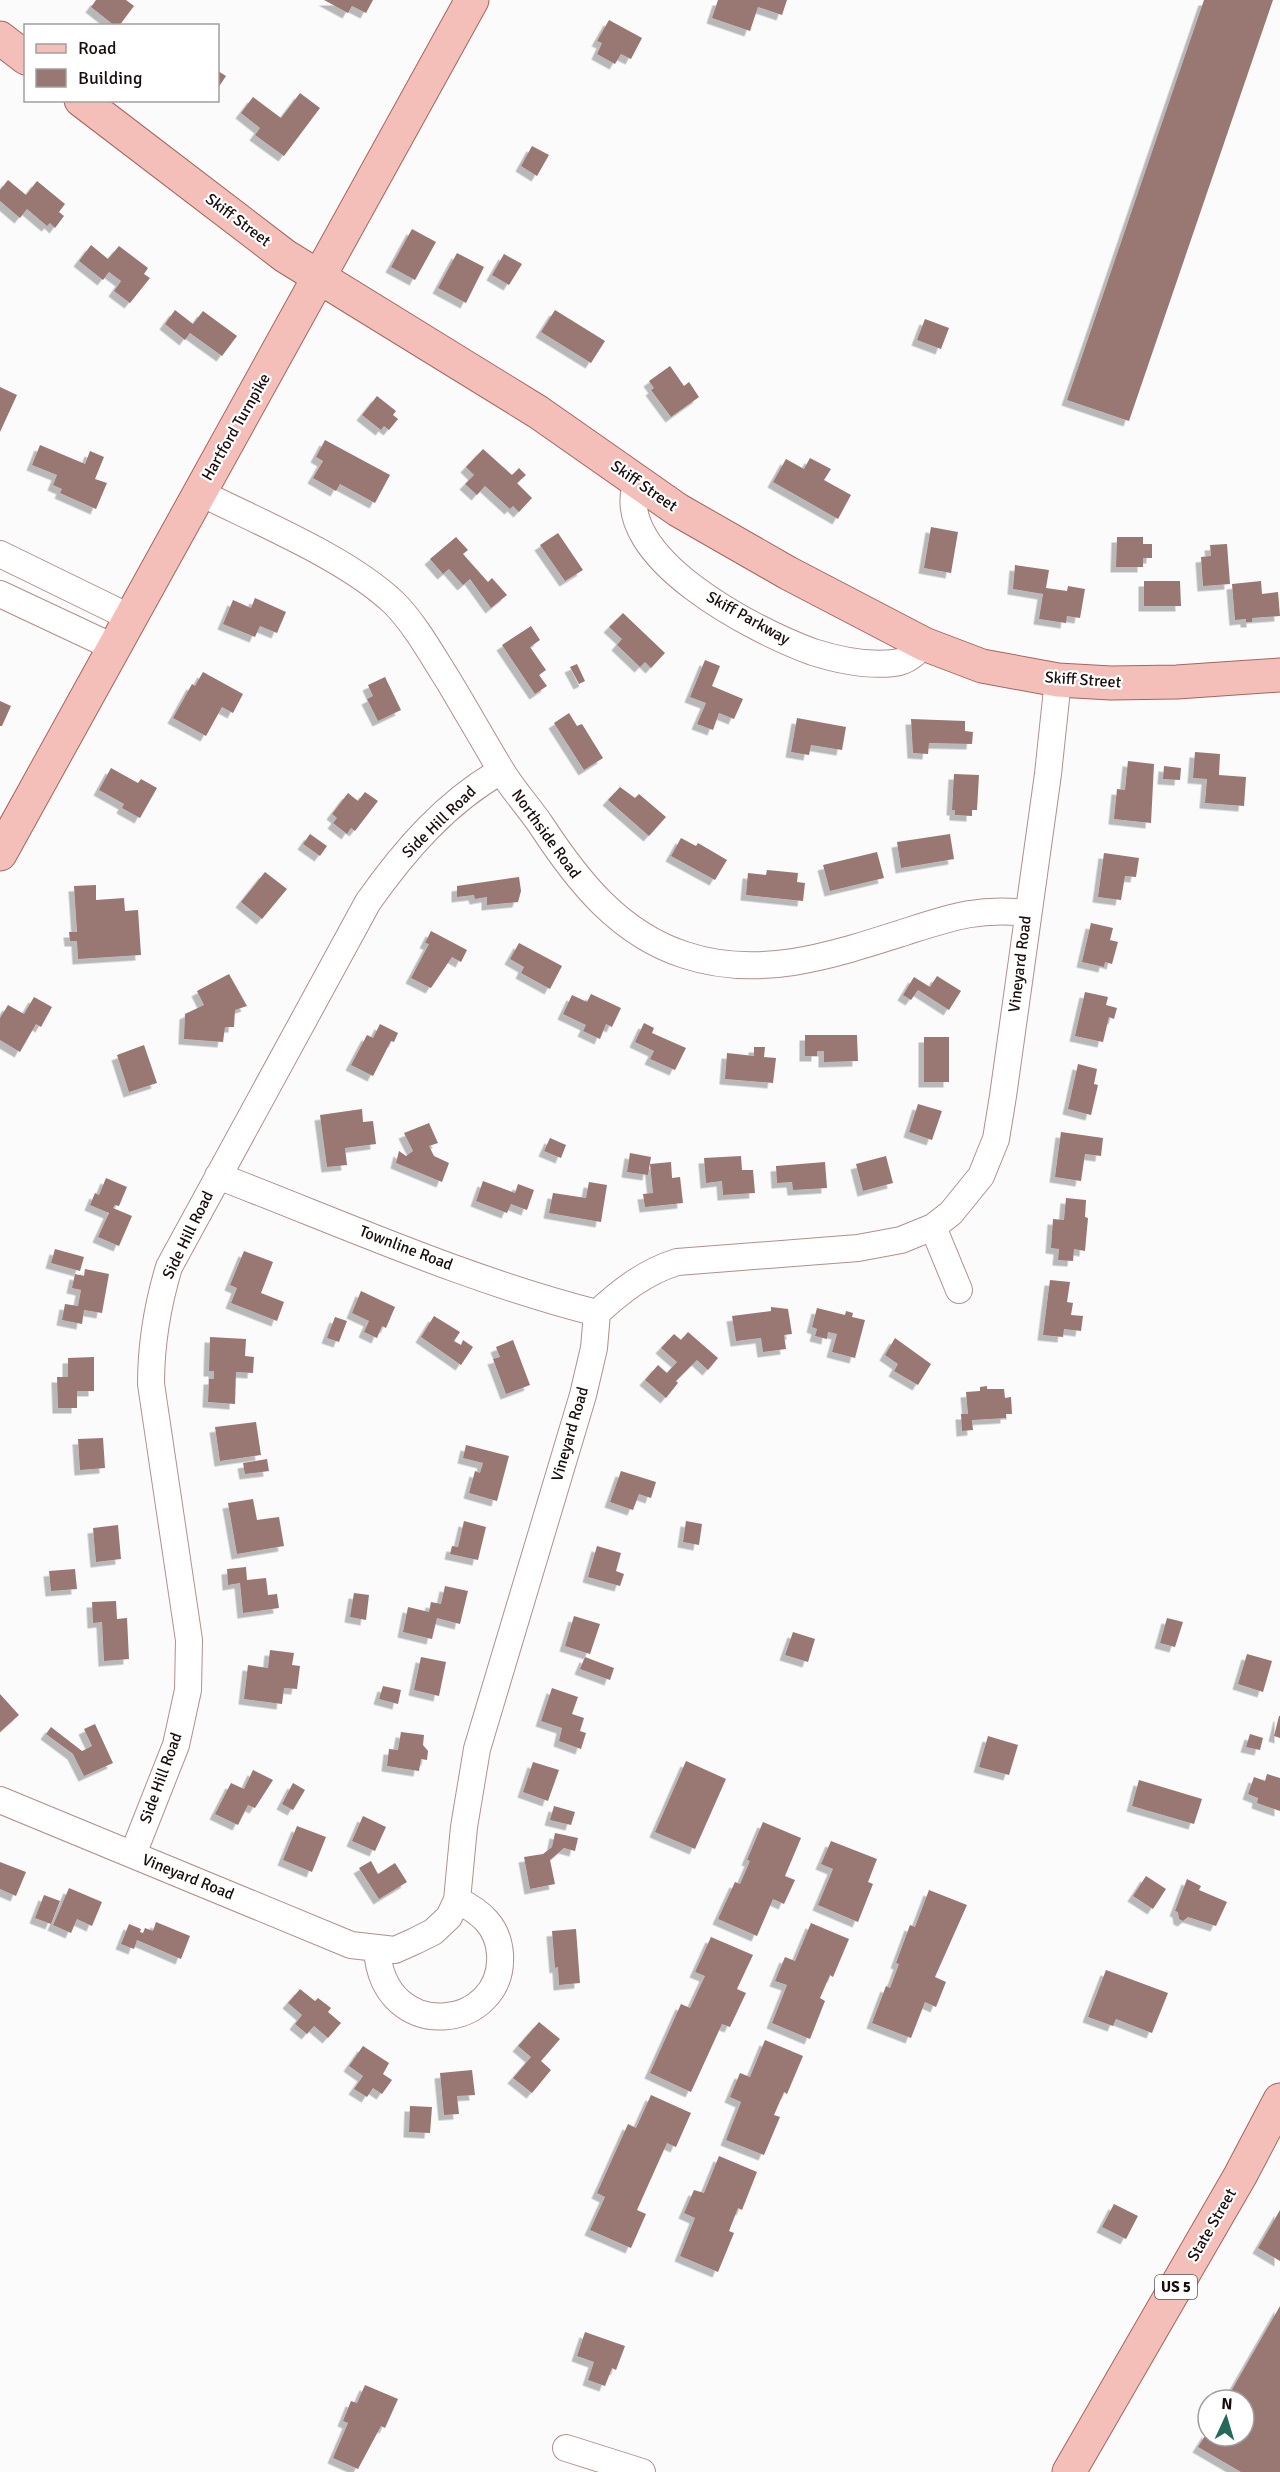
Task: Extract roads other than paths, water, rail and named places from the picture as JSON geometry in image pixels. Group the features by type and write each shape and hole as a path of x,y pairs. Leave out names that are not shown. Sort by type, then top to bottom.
{"main road":[{"name":"Hartford Turnpike","path":"0,854 129,617 321,279 472,0"},
{"path":"0,38 24,56"},
{"name":"Skiff Street","path":"84,102 243,225 321,279 459,360 678,510 788,573 924,644 982,666 1058,680 1111,683 1177,682 1280,675"},
{"name":"State Street","path":"1070,2472 1240,2176 1280,2100"}],"street":[{"name":"Skiff Parkway","path":"637,483 632,497 632,511 641,534 659,558 694,588 760,628 815,652 859,663 896,663 912,657 924,644"},
{"name":"Northside Road","path":"199,492 342,565 394,603 429,650 501,771 540,824 560,858 611,913 643,936 685,956 737,966 787,964 838,954 955,916 998,909 1027,913"},
{"path":"0,554 129,617"},
{"path":"0,594 113,647"},
{"name":"Vineyard Road","path":"0,1800 351,1945 376,1950 394,1950 433,1932 449,1917 457,1900 464,1827 477,1749 583,1395 594,1348 597,1313 628,1286 660,1268 677,1262 858,1248 901,1240 933,1227 951,1213 981,1176 996,1139 1048,774 1058,680"},
{"name":"Side Hill Road","path":"133,1854 173,1754 188,1690 189,1641 151,1384 155,1319 169,1267 368,903 396,863 440,816 475,786 501,771"},
{"name":"Townline Road","path":"218,1176 460,1269 555,1303 597,1313"},
{"path":"933,1227 959,1290"},
{"path":"376,1950 381,1978 390,1993 406,2008 427,2017 449,2016 468,2010 486,1998 496,1982 501,1963 499,1945 492,1926 477,1910 457,1900"},
{"path":"566,2448 642,2472"}]}
